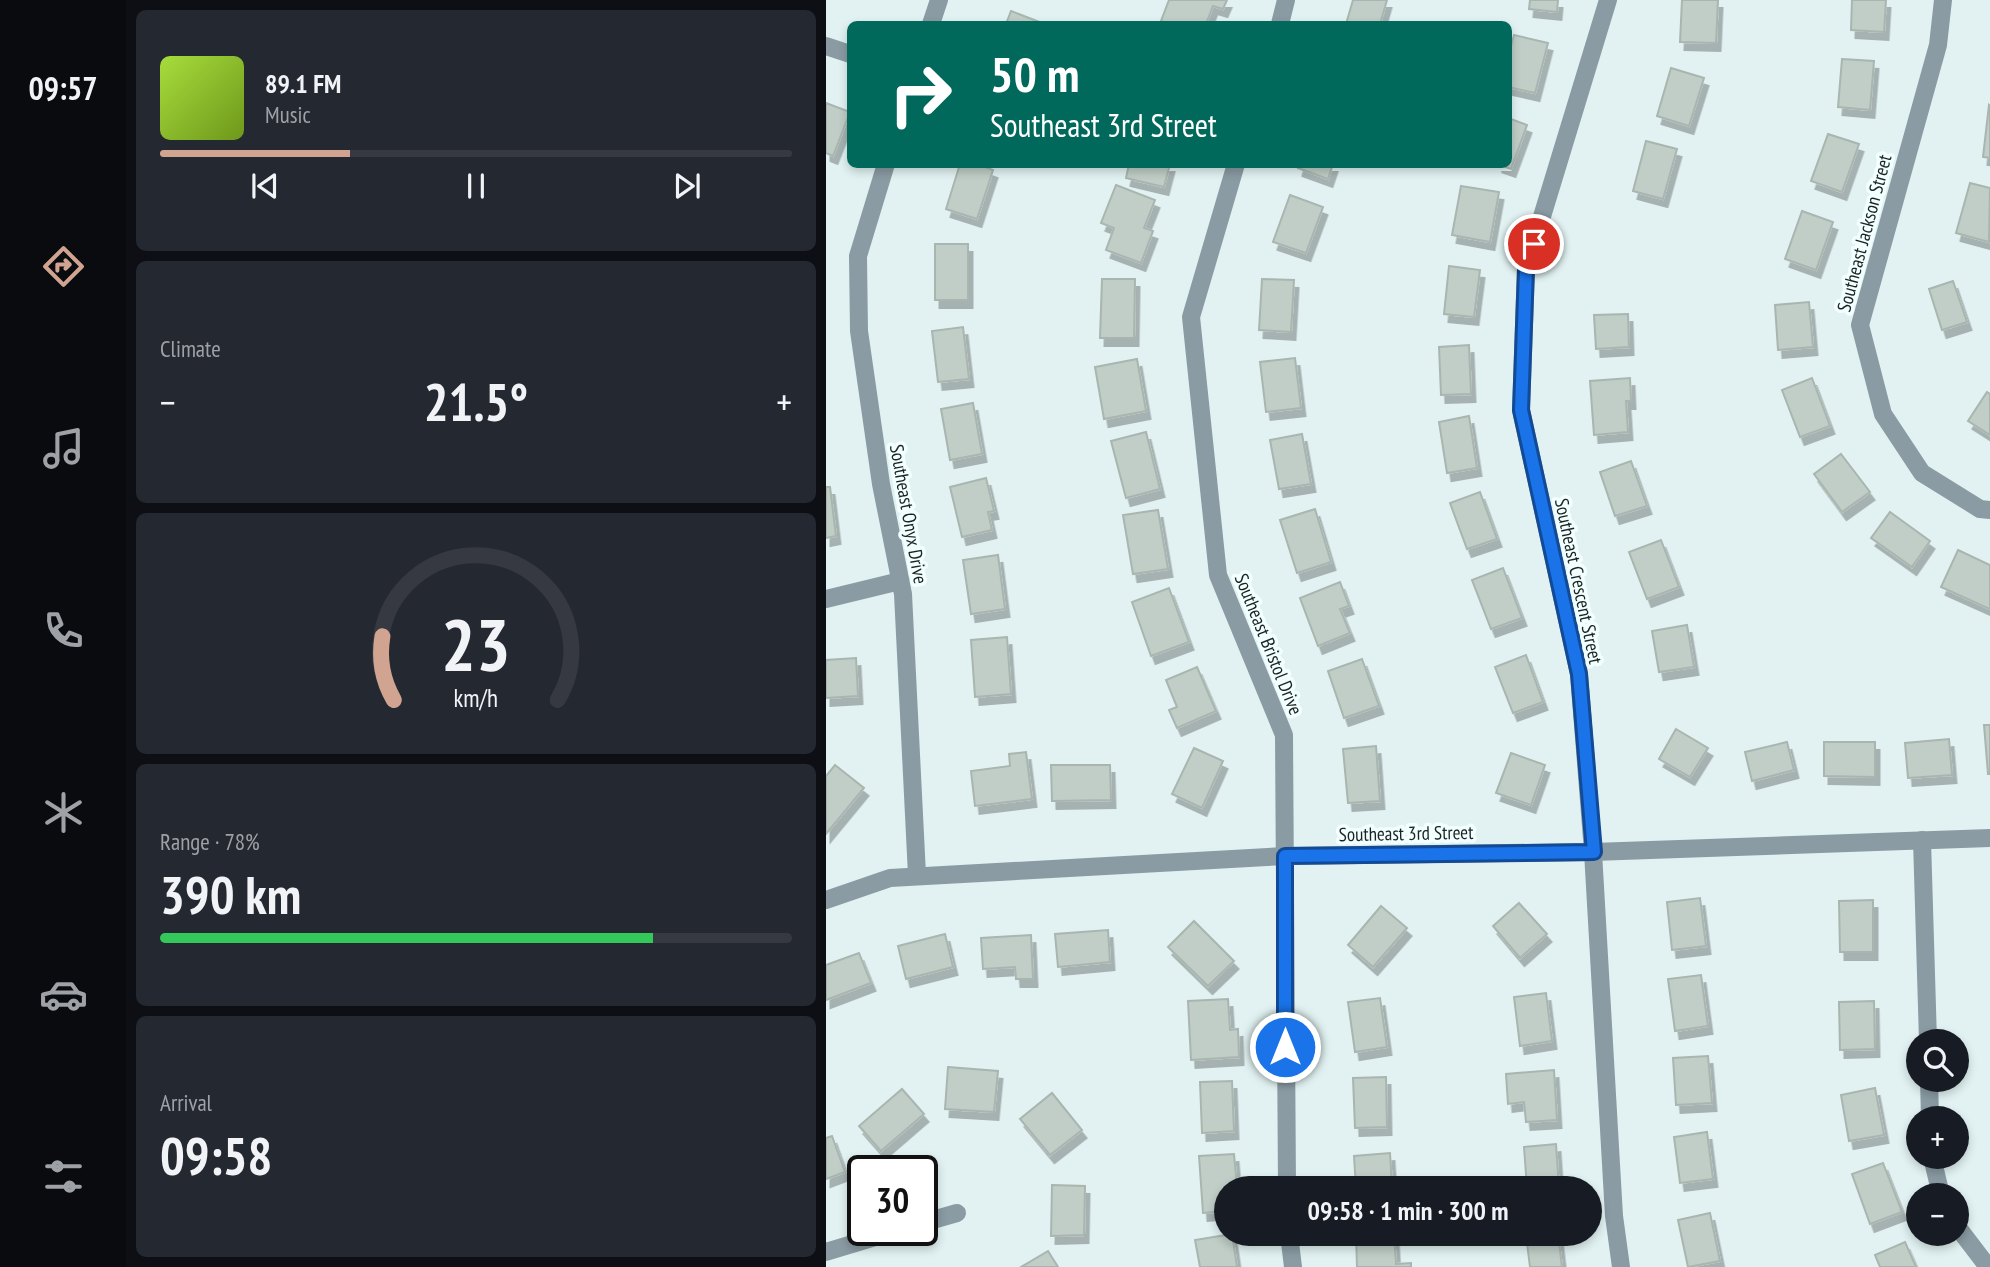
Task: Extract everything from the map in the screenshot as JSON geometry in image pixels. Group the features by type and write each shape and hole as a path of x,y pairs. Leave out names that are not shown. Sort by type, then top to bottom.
{"street":[{"path":"932,21 939,0"},
{"path":"1281,21 1286,0"},
{"name":"Southeast Crescent Street","path":"1608,0 1526,269 1521,410 1579,674 1594,852 1614,1216 1621,1267"},
{"name":"Southeast Jackson Street","path":"1943,0 1938,45 1860,325 1883,414 1922,473 1980,509 1990,510"},
{"path":"826,46 847,53"},
{"name":"Southeast Onyx Drive","path":"885,168 858,256 859,331 881,484 903,594 917,875"},
{"name":"Southeast Bristol Drive","path":"1235,168 1191,317 1218,575 1284,735 1287,1176"},
{"path":"826,599 900,581"},
{"name":"Southeast 3rd Street","path":"826,900 890,877 917,875 962,875 1285,856 1594,852 1990,838"},
{"path":"1922,840 1928,1029"},
{"path":"938,1218 957,1213"},
{"path":"1969,1242 1988,1267"},
{"path":"826,1252 847,1246"},
{"path":"1290,1246 1293,1267"}],"building":[{"path":"1169,0 1227,0 1223,9 1213,6 1207,21 1161,21"},
{"path":"1353,0 1387,0 1381,21 1347,21"},
{"path":"1530,0 1558,0 1557,12 1529,9"},
{"path":"1682,0 1718,0 1716,43 1680,42"},
{"path":"1852,0 1886,0 1884,32 1851,30"},
{"path":"1011,11 1037,21 1007,21"},
{"path":"1514,35 1548,43 1535,93 1512,88"},
{"path":"1842,59 1874,61 1870,110 1838,107"},
{"path":"1671,68 1704,78 1689,126 1657,116"},
{"path":"826,103 847,111 847,120 833,156 826,153"},
{"path":"1990,106 1990,158 1983,157"},
{"path":"1512,119 1527,125 1512,166"},
{"path":"1828,134 1859,144 1842,192 1811,181"},
{"path":"1646,141 1677,149 1663,199 1633,191"},
{"path":"959,168 993,170 977,219 946,209"},
{"path":"1128,168 1169,168 1164,187 1126,178"},
{"path":"1298,168 1332,168 1328,179"},
{"path":"1970,183 1990,188 1989,242 1956,233"},
{"path":"1116,185 1155,200 1144,228 1153,231 1141,263 1106,250 1114,228 1101,223"},
{"path":"1461,186 1499,192 1490,242 1452,235"},
{"path":"1290,195 1323,207 1306,253 1273,242"},
{"path":"1802,211 1833,222 1816,270 1785,259"},
{"path":"935,244 968,244 968,300 935,300"},
{"path":"1449,266 1480,270 1474,317 1444,314"},
{"path":"1102,279 1135,279 1134,338 1100,338"},
{"path":"1262,279 1294,280 1291,332 1259,330"},
{"path":"1953,281 1967,322 1942,330 1929,289"},
{"path":"1809,302 1813,347 1778,350 1775,305"},
{"path":"1628,314 1629,347 1596,349 1594,315"},
{"path":"963,327 969,379 938,382 932,331"},
{"path":"1469,345 1471,394 1441,395 1439,347"},
{"path":"1295,358 1301,408 1266,412 1260,362"},
{"path":"1137,359 1146,411 1104,419 1095,367"},
{"path":"1630,378 1631,401 1626,401 1628,432 1594,435 1590,381"},
{"path":"1812,378 1830,426 1800,437 1782,390"},
{"path":"1987,392 1990,394 1990,435 1968,421"},
{"path":"973,403 982,454 950,460 941,409"},
{"path":"1469,416 1477,468 1447,473 1439,422"},
{"path":"1146,432 1160,489 1126,498 1111,441"},
{"path":"1302,434 1311,484 1279,489 1270,440"},
{"path":"1841,454 1870,492 1842,512 1814,474"},
{"path":"1631,461 1647,506 1615,516 1600,472"},
{"path":"986,478 994,511 988,512 992,530 962,537 950,487"},
{"path":"826,487 830,487 836,536 826,538"},
{"path":"1480,492 1497,539 1467,549 1450,503"},
{"path":"1315,509 1331,562 1297,573 1280,520"},
{"path":"1158,510 1168,569 1133,574 1123,515"},
{"path":"1890,512 1930,541 1912,567 1871,538"},
{"path":"1661,540 1679,587 1647,599 1629,552"},
{"path":"1958,550 1990,565 1990,609 1941,587"},
{"path":"998,555 1005,609 971,614 963,560"},
{"path":"1503,568 1522,618 1491,629 1472,580"},
{"path":"1340,582 1349,606 1340,609 1350,633 1318,646 1300,598"},
{"path":"1169,588 1189,642 1151,656 1132,602"},
{"path":"1687,625 1694,667 1659,672 1652,631"},
{"path":"1007,637 1011,694 975,697 971,640"},
{"path":"1526,655 1543,702 1513,713 1495,667"},
{"path":"856,658 858,696 826,698 826,660"},
{"path":"1362,659 1379,706 1344,718 1328,671"},
{"path":"1197,667 1216,711 1177,728 1169,710 1177,707 1166,680"},
{"path":"1984,725 1990,725 1990,774 1988,774"},
{"path":"1676,729 1708,748 1690,777 1659,759"},
{"path":"1949,739 1952,775 1908,778 1905,743"},
{"path":"1787,742 1794,770 1752,781 1745,752"},
{"path":"1824,742 1875,742 1875,777 1824,776"},
{"path":"1376,746 1380,801 1348,803 1343,749"},
{"path":"1194,748 1223,761 1202,808 1172,794"},
{"path":"1026,752 1032,799 975,806 971,771 1010,766 1009,754"},
{"path":"1511,753 1545,765 1531,805 1496,793"},
{"path":"835,765 864,788 826,834 826,776"},
{"path":"1051,765 1110,765 1111,800 1052,801"},
{"path":"1700,898 1706,946 1672,950 1667,902"},
{"path":"1873,900 1873,952 1840,952 1839,901"},
{"path":"1519,903 1547,934 1520,958 1493,926"},
{"path":"1381,906 1407,928 1373,967 1348,945"},
{"path":"1194,921 1234,961 1208,986 1168,947"},
{"path":"1108,930 1110,962 1058,967 1055,934"},
{"path":"945,934 953,967 906,979 898,946"},
{"path":"1031,935 1033,979 1016,979 1015,967 983,969 981,938"},
{"path":"859,953 871,983 826,1000 826,965"},
{"path":"1701,975 1708,1026 1675,1031 1668,979"},
{"path":"1546,993 1552,1041 1520,1046 1514,997"},
{"path":"1380,998 1387,1047 1355,1052 1348,1002"},
{"path":"1228,999 1230,1030 1238,1029 1239,1057 1191,1060 1188,1001"},
{"path":"1874,1001 1875,1049 1840,1050 1839,1002"},
{"path":"1708,1056 1712,1103 1676,1105 1673,1058"},
{"path":"948,1067 998,1071 994,1112 945,1109"},
{"path":"1554,1070 1557,1120 1526,1122 1524,1102 1508,1104 1506,1074"},
{"path":"1386,1077 1387,1127 1355,1128 1353,1078"},
{"path":"1232,1081 1234,1131 1202,1133 1200,1082"},
{"path":"1875,1088 1884,1135 1849,1141 1841,1095"},
{"path":"902,1089 924,1114 881,1151 859,1126"},
{"path":"1052,1093 1082,1130 1050,1155 1020,1119"},
{"path":"1707,1132 1713,1179 1680,1183 1674,1137"},
{"path":"832,1136 845,1172 826,1179 826,1138"},
{"path":"1556,1144 1558,1176 1526,1176 1524,1147"},
{"path":"1390,1153 1391,1176 1355,1176 1354,1156"},
{"path":"1234,1154 1236,1176 1214,1176 1214,1212 1203,1213 1199,1156"},
{"path":"1883,1163 1902,1212 1870,1224 1852,1174"},
{"path":"1052,1185 1085,1186 1084,1235 1051,1236"},
{"path":"1710,1213 1720,1261 1688,1267 1678,1220"},
{"path":"1214,1237 1214,1246 1234,1246 1237,1267 1200,1267 1195,1240"},
{"path":"1905,1242 1916,1267 1880,1267 1875,1255"},
{"path":"1356,1246 1395,1246 1396,1264 1411,1263 1411,1267 1357,1267"},
{"path":"1527,1246 1559,1246 1562,1267 1530,1267"},
{"path":"1048,1251 1058,1267 1021,1267"}],"route":[{"path":"1285,1047 1285,856 1594,852 1579,674 1521,410 1526,269 1534,244"}]}
